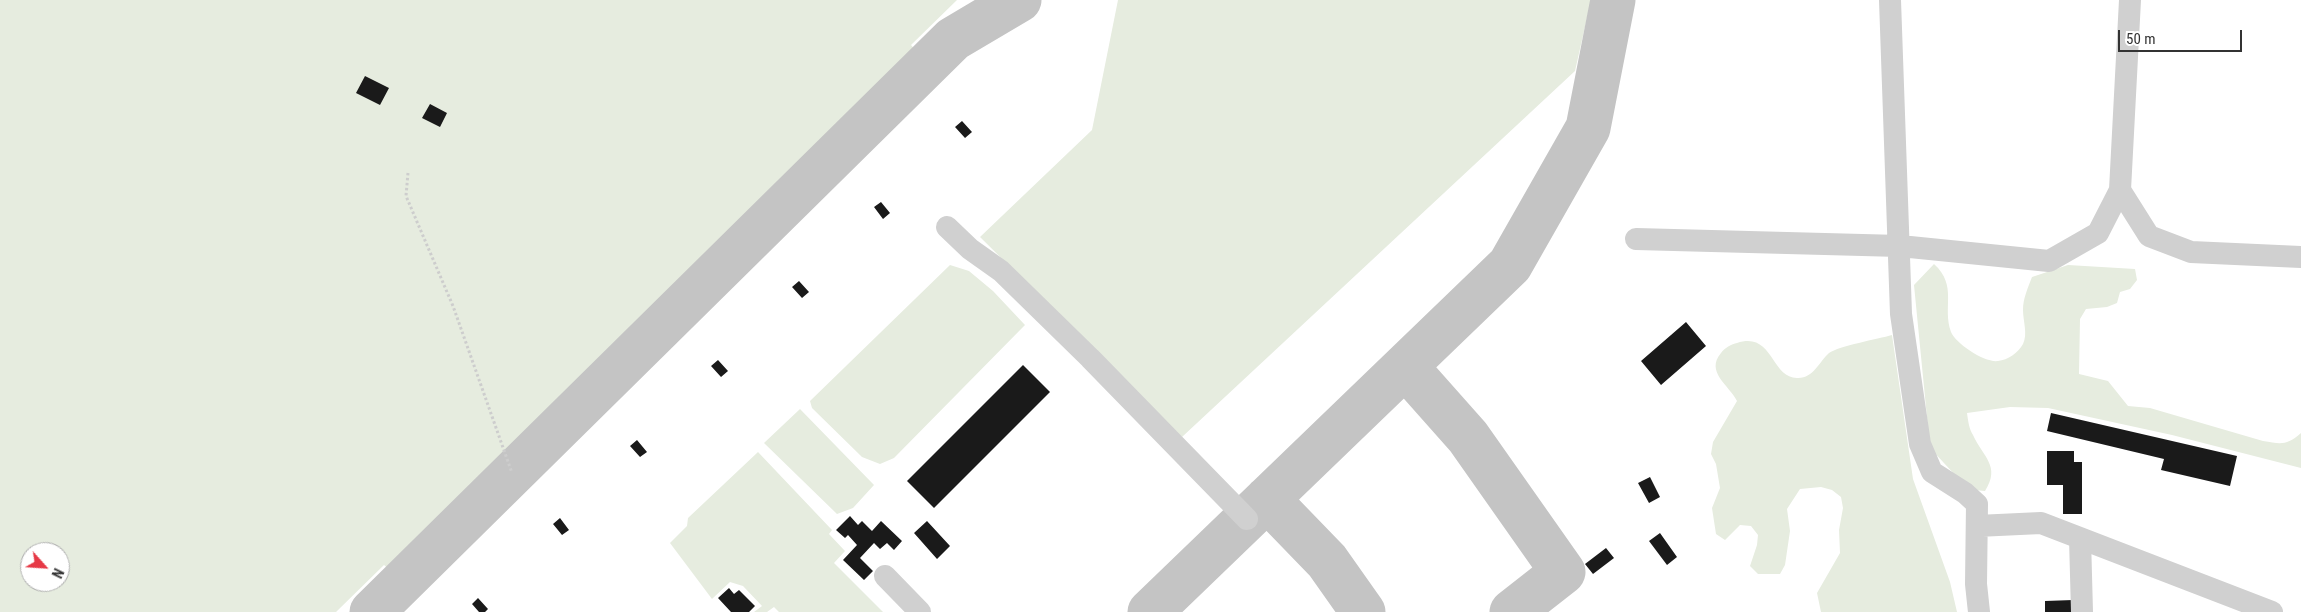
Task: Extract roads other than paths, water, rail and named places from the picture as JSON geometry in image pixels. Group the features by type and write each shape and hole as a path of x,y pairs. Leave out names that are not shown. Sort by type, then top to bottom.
{"lane":[{"path":"1890,0 1901,314 1920,444 1932,472 1965,493 1977,504 1976,584 1979,612"},
{"path":"1636,239 1900,246 2049,261 2098,233 2120,190 2130,0"},
{"path":"2120,190 2149,236 2174,246 2191,252 2301,257"},
{"path":"947,227 970,249 1001,271 1090,358 1247,519"},
{"path":"1977,526 2041,523 2272,612"},
{"path":"2080,538 2082,612"},
{"path":"885,576 920,612"}]}
